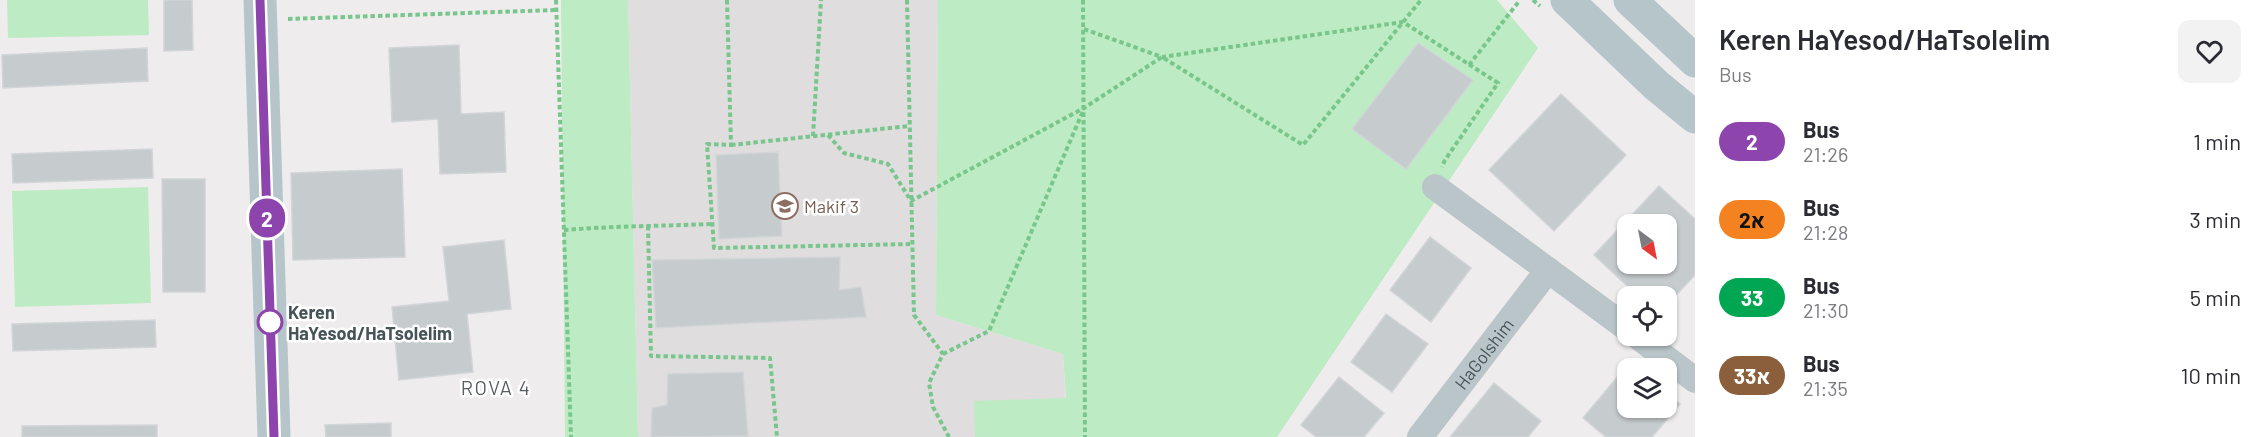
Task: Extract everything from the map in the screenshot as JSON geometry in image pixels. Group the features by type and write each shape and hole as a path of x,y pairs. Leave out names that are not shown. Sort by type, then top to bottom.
{"street":[{"path":"1567,0 1656,85 1695,117"},
{"path":"1630,0 1695,61"},
{"path":"260,10 274,437"},
{"path":"1435,187 1617,321"},
{"name":"HaGolshim","path":"1420,437 1548,270"},
{"path":"1650,346 1695,380"}],"path":[{"path":"556,0 572,437"},
{"path":"727,0 731,145"},
{"path":"813,136 821,0"},
{"path":"907,0 914,315 943,354"},
{"path":"1083,0 1085,428 1087,437"},
{"path":"1084,29 1162,57 1303,145 1421,0"},
{"path":"1469,65 1520,0"},
{"path":"260,10 556,10"},
{"path":"911,201 1084,108 1162,57 1402,22 1498,83 1444,160 1435,187"},
{"path":"949,437 933,407 928,383 943,354 989,332 1084,108"},
{"path":"909,126 731,145 706,144 714,248 912,244"},
{"path":"828,135 843,153 888,164 911,201"},
{"path":"564,230 633,225 712,224"},
{"path":"648,226 651,356 770,358 777,437"}],"shaded area":[{"name":"Makif 3","path":"628,0 938,0 936,315 1063,354 1068,437 638,437"}],"green space":[{"path":"7,0 148,0 149,35 8,38"},
{"path":"561,0 628,0 638,437 565,437"},
{"path":"938,0 1497,0 1538,48 1277,437 975,437 974,401 1066,398 1063,354 936,315"},
{"path":"148,187 151,303 15,307 12,191"}],"building":[{"path":"164,0 192,0 193,50 164,51"},
{"path":"1418,43 1473,80 1406,169 1352,129"},
{"path":"459,45 461,114 504,112 506,172 440,174 438,119 392,122 389,48"},
{"path":"147,48 148,81 3,88 2,55"},
{"path":"1561,94 1626,155 1554,231 1489,170"},
{"path":"152,149 153,178 13,183 12,154"},
{"path":"778,152 782,236 719,239 716,155"},
{"path":"402,169 405,257 293,260 291,173"},
{"path":"162,179 205,179 205,292 163,292"},
{"path":"1659,186 1695,219 1695,275 1677,294 1677,286 1627,286 1594,255 1617,231 1617,274 1677,274 1677,214 1633,214"},
{"path":"1430,237 1471,268 1431,322 1390,290"},
{"path":"504,240 511,309 467,314 473,372 399,380 392,307 449,301 443,247"},
{"path":"840,257 839,290 861,287 866,317 656,328 652,260"},
{"path":"1386,314 1428,344 1392,392 1351,362"},
{"path":"155,320 156,347 13,351 12,324"},
{"path":"743,372 748,436 651,437 652,408 667,405 668,374"},
{"path":"1339,377 1384,413 1364,437 1316,437 1301,425"},
{"path":"1617,377 1617,418 1668,418 1652,437 1606,437 1583,418"},
{"path":"1494,383 1541,421 1528,437 1450,437"},
{"path":"391,423 391,437 326,437 325,425"},
{"path":"157,425 157,437 22,437 22,426"}],"bus line":[{"name":"2","path":"260,0 274,437"}],"place":[{"name":"Makif 3","path":"785,206"},
{"name":"Keren HaYesod/HaTsolelim","path":"270,322"}],"district":[{"name":"ROVA 4","path":"496,387"}]}
